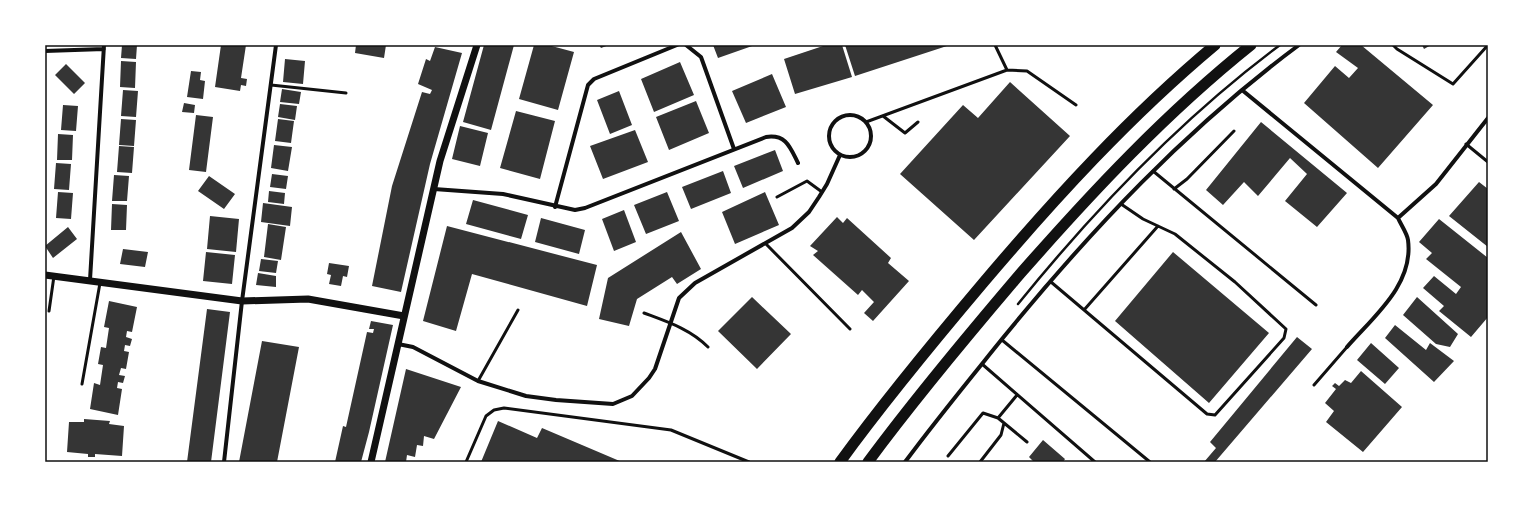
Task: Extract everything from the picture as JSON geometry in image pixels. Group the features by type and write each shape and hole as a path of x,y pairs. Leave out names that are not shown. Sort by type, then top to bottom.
{"highway":[{"path":"840,462 937,338 1022,238 1090,163 1128,124 1215,45"},
{"path":"868,462 991,308 1087,199 1137,147 1180,106 1251,45"}],"street":[{"path":"224,462 242,301 276,45"},
{"path":"371,462 434,189 476,45"},
{"path":"555,207 588,85 594,79 677,45"},
{"path":"686,45 701,57 734,149"},
{"path":"904,462 1002,340 1120,204 1205,122 1242,90 1299,45"},
{"path":"45,51 104,47 90,280"},
{"path":"1242,90 1398,218 1408,240 1407,264 1396,292 1347,347"},
{"path":"854,116 866,122 871,134 868,146 859,155 853,157 840,155 832,146 830,139 830,133 836,122 841,118 854,116"},
{"path":"1398,218 1436,184 1488,118"},
{"path":"434,189 503,194 555,207 575,210 585,208 766,137 781,137 788,143 798,163"},
{"path":"397,344 414,347 478,381 526,396 601,404 618,402 638,392 655,368 669,323 683,293 695,283 782,235 799,222 822,192 840,155"},
{"path":"45,275 242,301 308,299 404,316"}],"lane":[{"path":"995,45 1007,70"},
{"path":"1393,45 1397,50 1453,84 1488,45"},
{"path":"866,122 1007,70 1026,71 1076,105"},
{"path":"271,85 346,94"},
{"path":"883,116 905,133 918,122"},
{"path":"1174,188 1187,180 1234,131"},
{"path":"1466,144 1488,162"},
{"path":"1153,171 1316,305"},
{"path":"777,197 807,181 822,192"},
{"path":"1051,282 1207,414 1215,415 1284,338 1286,329 1234,282 1175,234 1120,204"},
{"path":"1084,310 1158,226"},
{"path":"766,244 850,329"},
{"path":"49,311 54,276"},
{"path":"82,384 100,282"},
{"path":"478,381 518,310"},
{"path":"644,313 698,337 708,347"},
{"path":"1002,340 1150,462"},
{"path":"1314,385 1347,347"},
{"path":"982,364 1095,462"},
{"path":"998,418 1017,394"},
{"path":"466,462 486,416 494,410 504,408 671,430 749,462"},
{"path":"948,456 983,413 998,418 1027,442"},
{"path":"980,462 1001,435 1004,423"}],"building":[{"path":"122,45 137,45 136,59 121,58"},
{"path":"221,45 246,45 241,78 247,79 246,86 241,85 240,91 215,87"},
{"path":"356,45 386,45 384,58 355,53"},
{"path":"484,45 514,45 491,130 463,122"},
{"path":"534,45 548,45 574,52 558,110 519,99"},
{"path":"599,45 609,45 601,48"},
{"path":"713,45 755,45 718,58"},
{"path":"826,45 842,45 852,77 795,94 784,59"},
{"path":"845,45 950,45 855,76"},
{"path":"1342,45 1361,45 1433,105 1378,168 1304,103 1335,66 1349,78 1358,68 1336,52"},
{"path":"1422,45 1431,45 1424,49"},
{"path":"435,47 462,53 430,164 401,292 372,286 392,186 422,92 430,94 432,90 418,84 426,59 430,61"},
{"path":"285,59 305,61 303,84 283,82"},
{"path":"121,61 136,62 135,88 120,87"},
{"path":"680,62 694,95 654,112 641,79"},
{"path":"66,64 85,83 74,94 55,75"},
{"path":"191,71 201,72 200,80 205,81 203,99 187,97"},
{"path":"772,74 786,107 746,123 732,91"},
{"path":"1010,82 1070,136 974,240 900,174 963,105 978,118"},
{"path":"282,89 301,92 299,104 280,102"},
{"path":"123,90 138,91 136,117 121,116"},
{"path":"619,91 632,125 610,134 597,100"},
{"path":"696,101 709,133 669,150 656,117"},
{"path":"184,103 195,105 194,113 182,112"},
{"path":"280,104 297,106 295,120 278,117"},
{"path":"63,105 78,106 76,131 61,130"},
{"path":"516,111 555,121 540,179 500,168"},
{"path":"196,115 213,117 206,172 189,170"},
{"path":"121,119 136,120 134,146 119,145"},
{"path":"278,119 294,121 291,143 275,141"},
{"path":"1261,122 1347,193 1317,227 1285,201 1307,174 1290,158 1258,196 1244,182 1223,205 1206,190"},
{"path":"460,126 488,133 480,166 452,159"},
{"path":"635,130 648,162 603,179 590,146"},
{"path":"58,134 73,135 72,160 57,160"},
{"path":"274,145 292,147 288,171 271,168"},
{"path":"119,146 134,147 132,173 117,172"},
{"path":"775,150 783,171 743,188 734,166"},
{"path":"56,163 71,164 69,190 54,189"},
{"path":"723,171 731,193 691,209 682,187"},
{"path":"272,174 288,176 286,189 270,187"},
{"path":"114,175 129,176 127,201 112,201"},
{"path":"209,176 235,194 224,209 198,191"},
{"path":"1479,182 1488,189 1488,247 1449,216"},
{"path":"269,191 285,193 284,204 268,202"},
{"path":"58,192 73,193 71,219 56,218"},
{"path":"667,192 679,221 646,234 634,205"},
{"path":"765,192 779,225 735,244 722,212"},
{"path":"473,200 528,215 521,239 466,224"},
{"path":"263,203 292,207 290,226 261,222"},
{"path":"112,204 127,205 126,230 111,230"},
{"path":"624,210 636,242 614,251 602,219"},
{"path":"210,216 239,219 236,252 207,249"},
{"path":"837,217 843,223 847,218 891,258 888,263 909,281 873,321 864,313 874,302 862,290 858,295 813,255 818,251 810,246"},
{"path":"541,218 585,230 579,254 535,242"},
{"path":"1439,219 1488,258 1488,317 1471,337 1439,311 1444,306 1423,288 1434,276 1456,294 1461,287 1426,259 1432,253 1419,242"},
{"path":"268,224 286,227 281,260 264,257"},
{"path":"447,226 597,265 587,306 472,274 456,331 423,321"},
{"path":"68,227 77,239 53,258 45,246"},
{"path":"681,232 701,269 677,284 672,277 637,299 629,326 599,319 608,278"},
{"path":"123,249 148,252 145,267 120,264"},
{"path":"206,252 235,255 232,284 203,281"},
{"path":"1173,252 1269,333 1209,403 1115,321"},
{"path":"261,259 278,261 276,273 259,271"},
{"path":"329,263 349,266 347,277 343,276 341,286 329,284 331,275 327,274"},
{"path":"258,273 276,276 276,287 256,285"},
{"path":"752,297 791,334 757,369 718,331"},
{"path":"1417,297 1458,334 1450,347 1436,344 1403,315"},
{"path":"109,301 137,307 132,332 127,331 126,337 132,339 130,346 125,345 124,351 129,352 126,369 121,368 119,375 125,376 123,383 118,382 117,388 122,389 118,415 90,409 94,383 100,385 103,365 98,364 101,347 106,348 109,328 104,327"},
{"path":"207,309 230,312 211,462 187,462"},
{"path":"371,321 393,325 369,432 361,462 335,462 343,426 346,427 367,332 373,333 374,329 369,329"},
{"path":"1395,325 1426,350 1430,343 1454,361 1434,382 1385,338"},
{"path":"1297,337 1312,349 1215,462 1204,462 1216,448 1210,442"},
{"path":"262,341 299,347 277,462 239,462"},
{"path":"1371,343 1399,368 1385,384 1357,360"},
{"path":"406,369 461,387 434,439 424,436 423,446 417,445 415,457 407,455 406,462 385,462"},
{"path":"1361,371 1402,407 1363,452 1326,422 1334,411 1325,403 1336,389 1332,386 1335,383 1339,386 1345,380 1351,383"},
{"path":"84,419 110,421 109,424 124,426 122,456 95,454 95,457 88,457 88,454 67,452 69,422 84,422"},
{"path":"498,421 537,438 542,428 622,462 481,462"},
{"path":"1043,440 1065,459 1063,462 1034,462 1029,457"}]}
